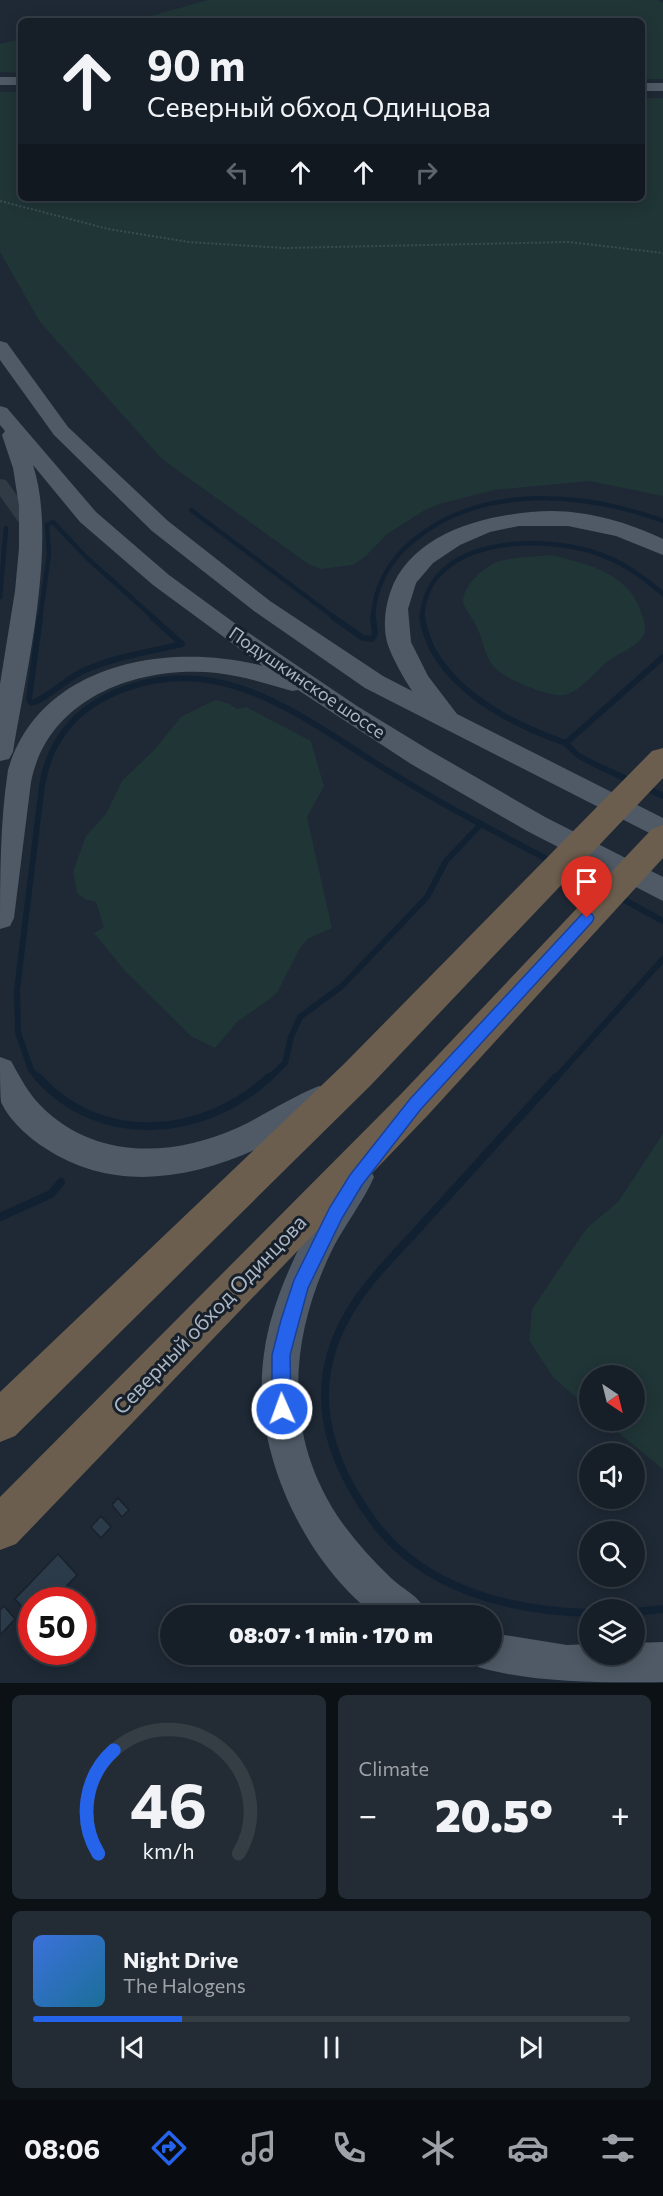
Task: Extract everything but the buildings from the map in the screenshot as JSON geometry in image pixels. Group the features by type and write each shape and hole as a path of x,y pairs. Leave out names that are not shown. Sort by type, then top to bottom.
{"highway":[{"path":"0,1421 357,1075 660,762"},
{"name":"Северный обход Одинцова","path":"0,1528 415,1104 663,837"}],"main road":[{"path":"0,81 18,81"},
{"path":"645,87 663,87"},
{"path":"0,347 61,431 134,503 192,553 262,606 375,682 663,830"},
{"path":"0,413 15,440 22,464 30,526 26,591 0,752"},
{"name":"Подушкинское шоссе","path":"0,413 88,517 160,580 348,712 420,758 536,824 663,890"},
{"path":"471,732 443,713 422,687 405,660 395,634 394,611 397,600 407,579 423,560 441,546 474,531 538,518 594,523 631,533 663,548"},
{"path":"0,918 24,760 44,724 73,697 113,676 143,668 173,663 208,663 251,671 300,685 348,712"},
{"path":"0,1070 19,1105 35,1123 56,1138 77,1150 106,1159 139,1164 173,1162 246,1138 322,1099 357,1075"},
{"path":"392,1605 339,1551 321,1525 303,1492 283,1426 280,1392 281,1355 300,1286 336,1212 356,1180 415,1104"},
{"path":"502,1655 567,1665 663,1662"}],"street":[{"path":"0,483 30,526"}],"path":[{"path":"0,201 108,230 189,242 284,248 569,242 663,253"}],"green space":[{"path":"208,0 658,0 663,3 663,79 645,79 645,18 135,18 147,17"},
{"path":"18,40 18,73 0,72 0,44"},
{"path":"0,92 18,92 18,201 645,201 645,98 663,98 663,496 589,481 494,490 439,504 425,510 387,534 365,557 353,565 320,569 307,563 162,459 40,322 0,252"},
{"path":"551,555 595,567 619,581 637,603 645,626 643,637 638,642 611,659 578,689 564,695 548,693 527,686 494,667 476,625 463,602 470,583 497,562"},
{"path":"215,700 230,704 237,709 246,707 311,741 324,786 307,817 332,928 309,938 301,946 278,991 238,1021 215,1048 191,1036 125,971 94,933 104,927 96,902 85,899 77,893 73,872 86,836 106,814 122,781 155,749 181,717"},
{"path":"663,1134 663,1469 645,1454 645,1443 631,1443 616,1431 645,1431 645,1365 579,1365 579,1400 553,1377 529,1340 532,1309 587,1228 618,1202"}],"waterway":[{"path":"373,617 376,595 385,574 405,548 441,522 471,509 503,501 535,498 568,499 633,511 663,521"},
{"path":"191,510 335,618"},
{"path":"40,618 49,554 47,525 53,522 86,557 154,618"},
{"path":"0,597 6,528"},
{"path":"422,617 428,591 442,571 463,557 488,548 515,544 543,543 593,552 630,569 663,594"},
{"path":"40,617 29,699 31,703 77,674 95,666 131,655 182,644 152,617"},
{"path":"333,617 363,638 372,639 375,634 373,617"},
{"path":"422,617 429,640 440,662 475,697 518,723 563,742 579,756 631,781"},
{"path":"566,743 663,657"},
{"path":"39,1079 31,1070 18,1032 17,990 42,785 50,757 63,733 93,704 144,683 180,678 214,681 248,690 312,722 413,786 481,824"},
{"path":"646,788 663,796"},
{"path":"268,1079 285,1063 291,1037 300,1017 342,986 427,897 446,861 481,824"},
{"path":"481,824 552,862"},
{"path":"567,869 603,889"},
{"path":"617,896 663,921"},
{"path":"555,1079 663,959"},
{"path":"38,1077 63,1100 91,1115 121,1124 152,1126 184,1122 214,1113 243,1097 269,1077"},
{"path":"556,1077 368,1285 348,1315 334,1345 326,1374 325,1404 329,1433 339,1462 354,1492 373,1521 393,1544 417,1564 470,1592 499,1601 579,1612"},
{"path":"0,1217 51,1194 61,1182"},
{"path":"645,1611 663,1609"}],"route":[{"path":"282,1409 281,1355 290,1320 300,1286 336,1212 356,1180 415,1104 587,918"}]}
